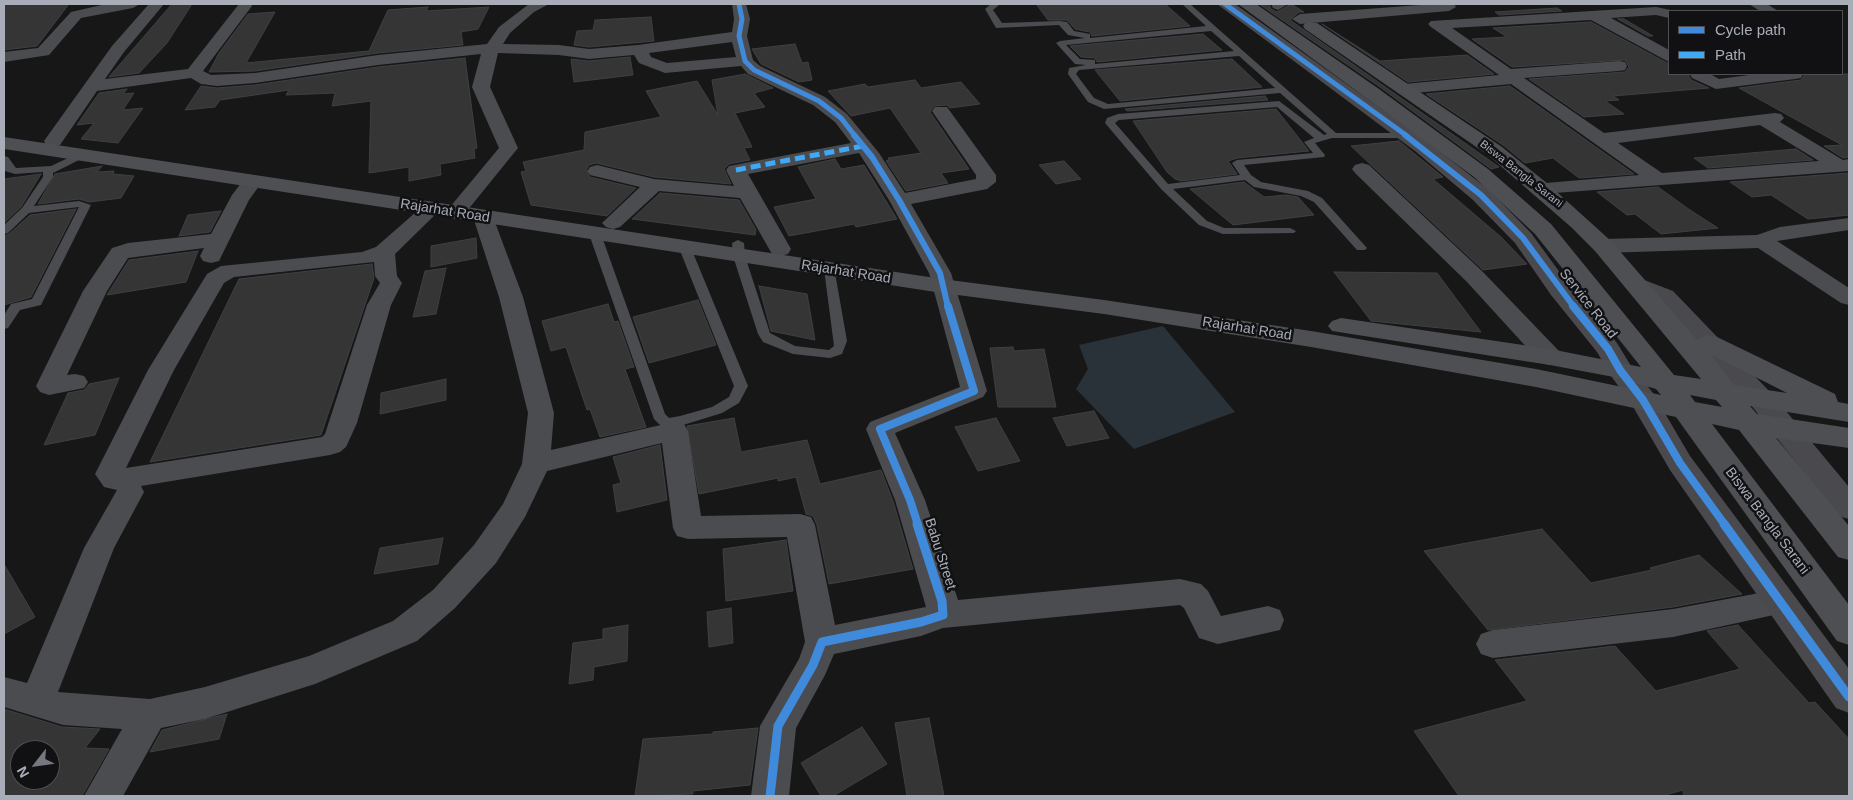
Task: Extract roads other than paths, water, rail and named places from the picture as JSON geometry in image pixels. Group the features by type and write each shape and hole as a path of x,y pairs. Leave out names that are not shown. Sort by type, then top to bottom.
{"main road":[{"name":"Biswa Bangla Sarani","path":"1246,4 1373,93 1481,173 1543,229 1568,257 1654,391"},
{"name":"Biswa Bangla Sarani","path":"1278,4 1495,151 1541,188 1603,246 1723,391 1753,409"},
{"name":"Rajarhat Road","path":"4,134 458,210"},
{"name":"Rajarhat Road","path":"4,143 252,182 604,229 738,249 830,269 941,280 1072,286 1550,357 1620,370"},
{"name":"Rajarhat Road","path":"604,229 685,248 780,249 941,280 1311,339 1536,378 1654,391 1686,410 1753,409"},
{"path":"1708,343 1849,421"},
{"path":"1654,391 1723,391"},
{"path":"1753,409 1849,421"},
{"path":"1753,409 1786,430 1849,421"},
{"path":"1753,409 1849,548"},
{"name":"Biswa Bangla Sarani","path":"1686,410 1849,631"}],"street":[{"path":"4,57 42,52 49,47 76,15 82,12 133,4"},
{"path":"53,141 118,49 157,4"},
{"path":"384,252 386,276 392,283 379,305 344,423 336,440 330,445 114,480 108,474 161,370 215,279 229,271 363,258 384,252 458,210 509,148 481,87 492,48 504,30 529,9 542,4"},
{"path":"739,4 742,19 739,36 745,61 754,70 819,101 841,118 863,146 899,200 941,280"},
{"name":"Service Road","path":"1225,4 1407,136 1481,195 1523,238 1560,290 1608,349 1620,370 1654,391 1680,463 1849,697"},
{"path":"1756,4 1769,10"},
{"path":"193,73 245,6"},
{"path":"1300,19 1450,7"},
{"path":"1658,179 1436,24 1656,11 1668,13"},
{"path":"1594,15 1668,56"},
{"path":"93,86 193,73 207,80 217,81 378,60 492,48 559,50 589,54 638,50 739,36"},
{"path":"638,50 645,60 665,68 745,61"},
{"path":"1404,89 1511,76 1620,66"},
{"path":"1700,75 1716,84 1784,75"},
{"path":"899,200 980,185 986,182 986,175 941,112"},
{"path":"1601,139 1768,118 1845,165"},
{"path":"780,249 747,194 736,170 863,146"},
{"path":"1541,188 1845,165"},
{"path":"1362,169 1475,277 1550,357"},
{"path":"597,172 654,185 747,194"},
{"path":"206,270 217,240 239,199 252,182"},
{"path":"604,229 654,185"},
{"path":"4,692 63,709 150,715 206,703 315,670 405,631 444,599 485,554 516,508 536,464 541,413 511,297 458,210"},
{"path":"1764,242 1766,238 1780,233 1849,224"},
{"path":"75,382 49,386 96,291 120,253 128,250 217,240"},
{"path":"1603,246 1764,242 1849,298"},
{"name":"Babu Street","path":"941,280 974,391 880,429 910,500 942,601 943,615"},
{"path":"1634,283 1664,296 1708,343 1753,409"},
{"path":"1786,430 1849,508"},
{"path":"536,464 674,431 688,528 800,525 822,642 813,665 778,726 770,796"},
{"path":"36,702 99,548 130,492"},
{"path":"822,642 921,622 943,615 1180,592 1190,593 1197,600 1211,628 1218,630 1268,620"},
{"path":"1493,644 1673,623 1781,602"},
{"path":"103,796 150,715"}],"lane":[{"path":"996,4 989,9 999,26 1059,23 1064,24 1071,33 1085,36 1212,26"},
{"path":"1186,4 1334,136"},
{"path":"1212,26 1060,43 1074,59 1086,62 1235,47"},
{"path":"1242,53 1077,68 1072,70 1072,74 1092,100 1106,107 1283,90"},
{"path":"1290,231 1237,232 1211,227 1203,223 1165,187 1110,123 1113,118 1279,104 1320,138"},
{"path":"1361,248 1318,200 1304,193 1258,185 1247,177 1237,163 1320,155 1309,142 1320,138 1334,136 1407,136"},
{"path":"49,171 81,155"},
{"path":"4,159 9,164 9,169 15,171 48,168 49,171"},
{"path":"4,231 22,213 48,177 49,171"},
{"path":"1165,187 1247,177"},
{"path":"4,218 22,213 86,205 37,302 15,306 4,325"},
{"path":"604,229 660,416 666,423 680,421 717,410 734,400 741,386 685,248"},
{"path":"738,249 764,334 768,339 793,350 830,354 837,351 840,347 841,341 830,269"}]}
